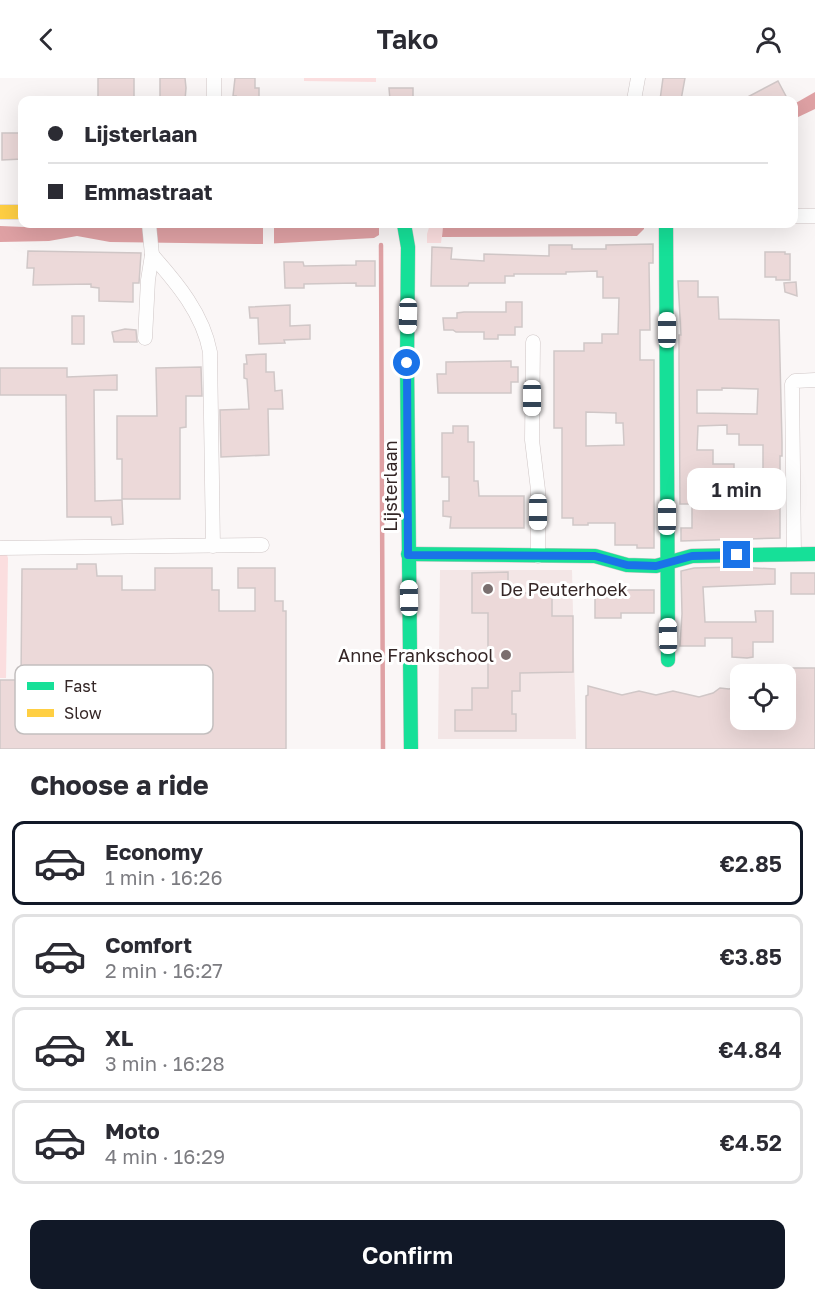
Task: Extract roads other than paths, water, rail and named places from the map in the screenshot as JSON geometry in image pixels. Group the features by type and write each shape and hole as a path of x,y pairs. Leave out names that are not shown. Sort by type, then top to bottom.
{"street":[{"path":"214,78 214,96"},
{"path":"635,96 638,78"},
{"path":"0,212 18,212"},
{"path":"798,216 815,216"},
{"path":"145,338 151,251 149,228"},
{"name":"Lijsterlaan","path":"405,228 408,247 408,555 411,749"},
{"path":"666,228 668,660"},
{"path":"151,251 188,300 207,335 210,352 213,546"},
{"path":"533,342 532,440 538,490 538,556"},
{"path":"794,554 792,384 795,381 815,380"},
{"path":"0,548 262,545"},
{"path":"408,555 595,556 627,565 667,564 692,556 815,554"}],"waterway":[{"path":"381,245 383,749"}],"place":[{"name":"De Peuterhoek","path":"488,589"},
{"name":"Anne Frankschool","path":"506,655"}]}
